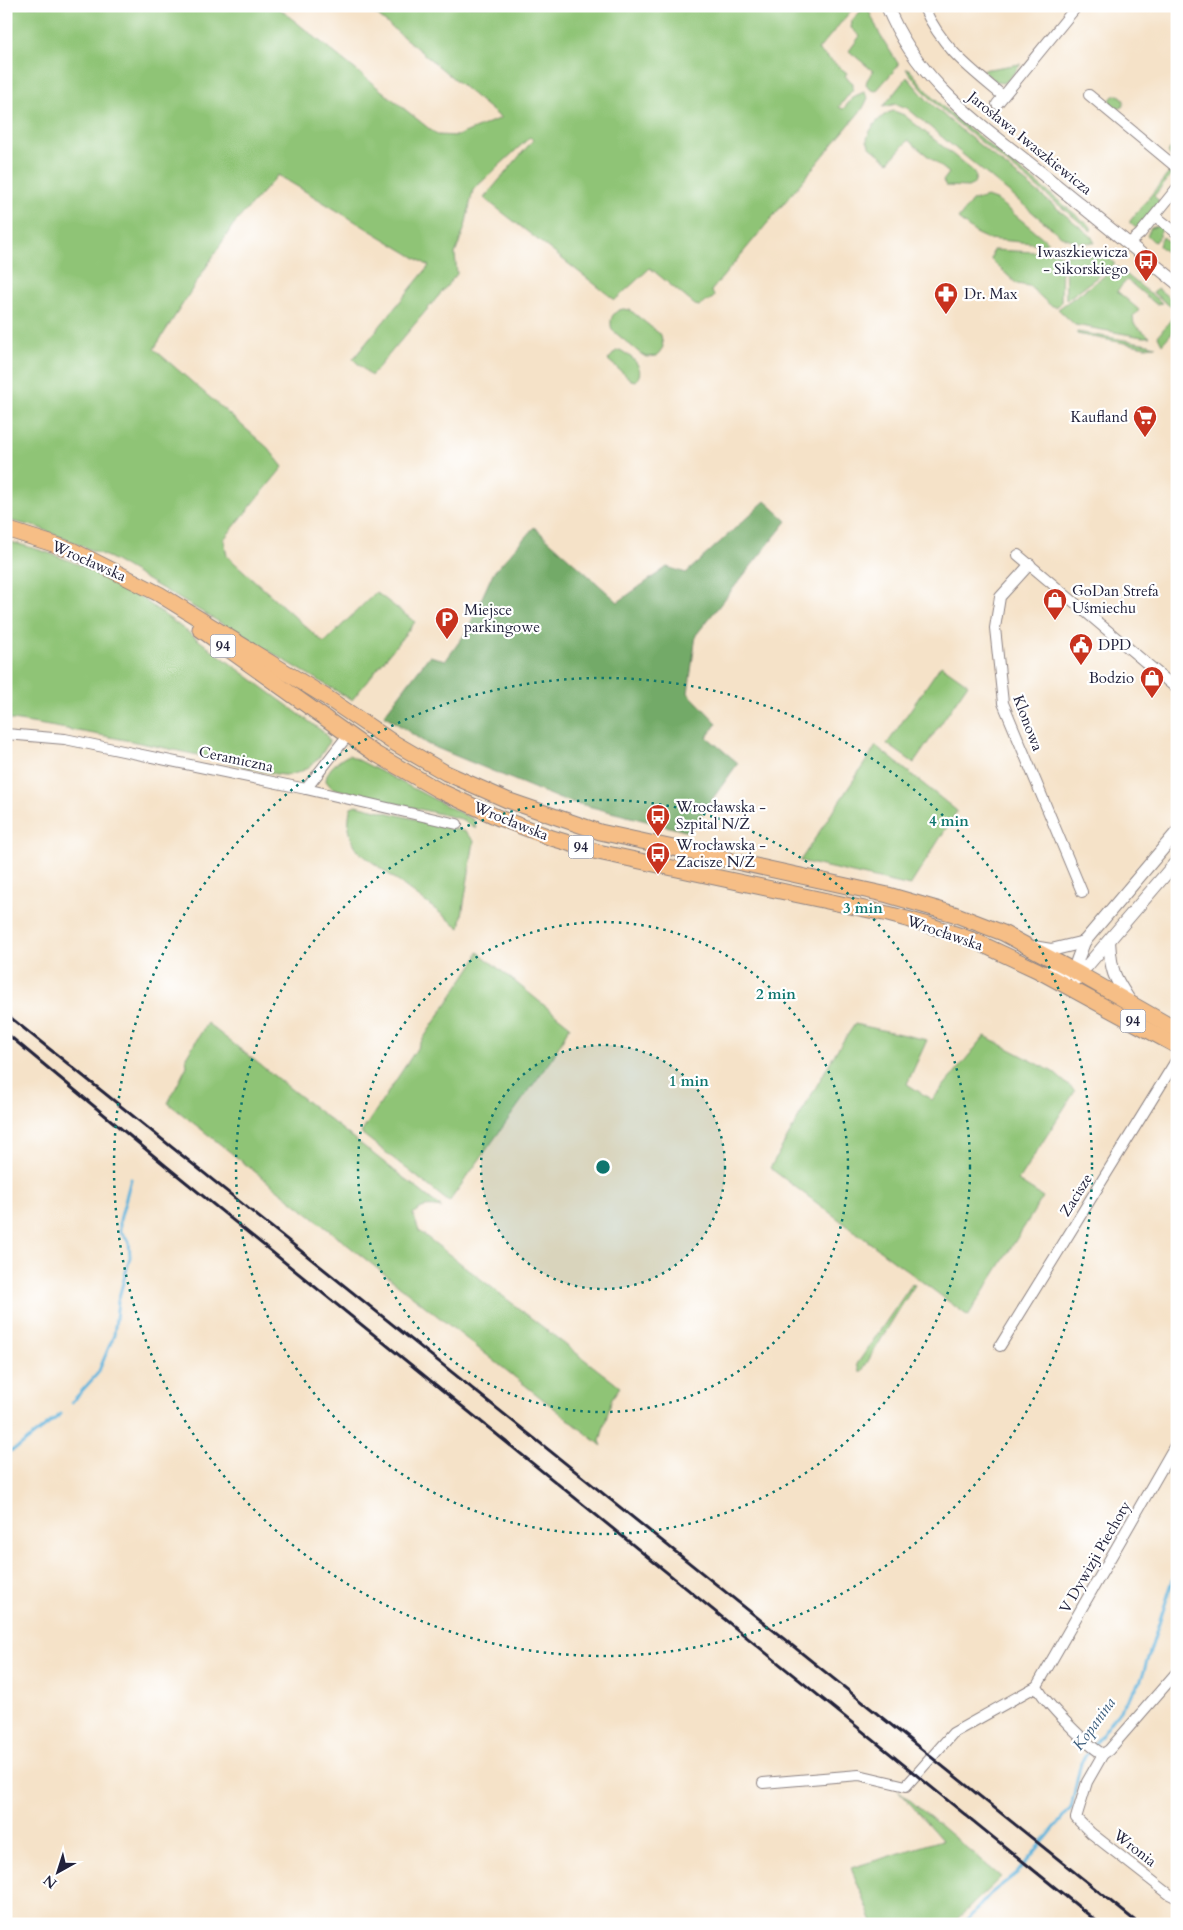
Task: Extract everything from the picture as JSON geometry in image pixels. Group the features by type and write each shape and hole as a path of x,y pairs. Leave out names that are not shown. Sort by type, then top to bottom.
{"main road":[{"name":"Wrocławska","path":"6,529 72,550 162,596 312,688 384,737 416,756 446,773 507,800 569,823 600,832 912,902 979,923 1076,972 1177,1030"},
{"name":"Wrocławska","path":"142,587 374,753 438,790 499,818 552,838 598,852 888,914 929,925 973,940 1036,970 1177,1046"}],"street":[{"name":"Jarosława Iwaszkiewicza","path":"887,6 908,48 940,88 971,116 1177,283"},
{"path":"923,6 945,45 1000,100 1077,6"},
{"path":"1089,95 1177,168"},
{"path":"1128,244 1140,234 1177,188"},
{"path":"1155,216 1177,233"},
{"path":"1018,555 1176,687"},
{"name":"Klonowa","path":"1030,564 1000,597 996,628 1002,703 1082,892"},
{"name":"Ceramiczna","path":"6,734 65,739 306,789 457,824"},
{"path":"306,789 348,736"},
{"path":"1088,998 1078,985 1076,972 1076,961 1084,942 1177,832"},
{"path":"1036,970 1056,974 1076,972 1087,966 1177,861"},
{"path":"1029,947 1051,950 1084,942"},
{"path":"1109,942 1112,970 1117,982 1132,1004"},
{"name":"Zacisze","path":"1000,1346 1177,1059"},
{"name":"V Dywizji Piechoty","path":"1037,1686 1177,1442"},
{"path":"763,1783 859,1776 906,1786 953,1734 1037,1686 1049,1704 1086,1740 1100,1752 1109,1750 1177,1672"},
{"name":"Wronia","path":"1100,1752 1087,1782 1076,1818 1091,1833 1169,1894 1177,1898"}],"green space":[{"path":"6,6 276,6 437,135 457,136 501,118 366,6 855,6 818,50 847,73 845,76 853,83 853,89 839,107 843,109 855,96 864,92 868,98 863,108 711,291 714,295 713,298 699,306 695,305 650,268 615,300 484,198 533,140 530,137 473,190 465,227 455,254 457,274 371,376 353,359 429,266 278,175 233,225 154,349 268,448 283,467 224,539 227,556 324,643 376,592 415,622 352,700 110,558 37,527 6,520"},
{"path":"867,6 880,35 899,65 876,91 871,90 866,84 873,71 849,51 860,36 851,28 852,21"},
{"path":"1021,64 1011,77 1003,83 995,81 982,70"},
{"path":"906,69 909,69 946,110 1091,227 1091,231 944,112"},
{"path":"907,77 928,101 949,120 1091,236 1095,243 1077,242 1061,236 907,108 896,104 883,107"},
{"path":"1114,95 1120,95 1124,102 1120,109 1114,109 1110,105 1110,99"},
{"path":"894,111 904,115 973,171 976,176 974,184 968,187 946,186 943,181 949,173 908,140 889,162 870,147 867,141 873,127 881,118"},
{"path":"1177,139 1177,158 1175,161 1168,153"},
{"path":"1172,169 1175,179 1171,176 1154,196 1159,203 1142,224 1136,228 1130,221"},
{"path":"987,197 998,201 1048,242 1043,244 988,239 977,234 958,219 972,201"},
{"path":"1158,226 1164,228 1155,242 1147,235 1151,228"},
{"path":"1163,237 1177,248 1177,261 1159,246"},
{"path":"993,250 1058,253 1062,256 1061,303 1056,307 1050,305 1029,286 1017,284 991,260"},
{"path":"1068,254 1106,256 1115,264 1066,300 1065,256"},
{"path":"1117,267 1162,303 1156,304 1127,280 1117,291 1139,310 1133,317 1134,324 1150,337 1075,325 1058,309"},
{"path":"1157,288 1177,304 1174,308 1153,293"},
{"path":"623,309 630,310 661,335 663,347 657,356 646,357 612,330 612,316"},
{"path":"1175,314 1177,327 1162,344 1158,336"},
{"path":"1077,332 1156,346 1145,347 1077,334"},
{"path":"620,350 633,359 639,367 640,372 636,381 631,380 608,360 616,351"},
{"path":"765,501 787,521 696,635 688,693 717,723 707,737 738,763 689,832 560,799 427,744 384,715 429,656 446,660 467,631 493,573 534,527 618,602 667,567 686,573"},
{"path":"6,541 42,551 77,564 111,580 143,599 326,734 329,741 322,754 307,768 294,774 281,775 140,743 6,719"},
{"path":"941,665 968,684 914,763 887,744"},
{"path":"876,746 957,811 910,886 800,861"},
{"path":"349,755 474,820 476,829 461,819 332,788 326,781 328,773 337,762"},
{"path":"356,805 466,832 474,841 460,928 359,852 351,836 349,825 351,807"},
{"path":"478,952 570,1026 553,1057 449,1202 361,1133 476,959"},
{"path":"207,1023 442,1208 426,1207 413,1214 419,1231 620,1387 612,1398 600,1441 602,1446 168,1103 187,1066 186,1057"},
{"path":"855,1024 927,1040 907,1084 932,1100 985,1036 1053,1072 1075,1091 1018,1181 1043,1197 968,1316 770,1168 837,1050"},
{"path":"912,1284 915,1285 862,1371 859,1371 857,1364"},
{"path":"898,1790 1001,1877 952,1924 874,1924 851,1868 942,1840"}],"waterway":[{"path":"72,1402 98,1373 114,1335 118,1301 130,1257 129,1241 120,1231 120,1220 131,1179"},
{"path":"6,1453 19,1447 61,1414"},
{"name":"Kopanina","path":"964,1924 990,1894 1017,1873 1071,1808 1081,1762 1140,1683 1177,1567"}],"railway":[{"path":"6,1014 1139,1924"},
{"path":"6,1033 166,1166 1100,1924"}],"place":[{"name":"Iwaszkiewicza - Sikorskiego","path":"1146,282"},
{"name":"Dr. Max","path":"946,315"},
{"name":"Kaufland","path":"1145,438"},
{"name":"GoDan Strefa Uśmiechu","path":"1055,621"},
{"name":"Miejsce parkingowe","path":"447,640"},
{"name":"DPD","path":"1081,666"},
{"name":"Bodzio","path":"1152,699"},
{"name":"Wrocławska - Szpital N/Ż","path":"658,837"},
{"name":"Wrocławska - Zacisze N/Ż","path":"658,875"}]}
